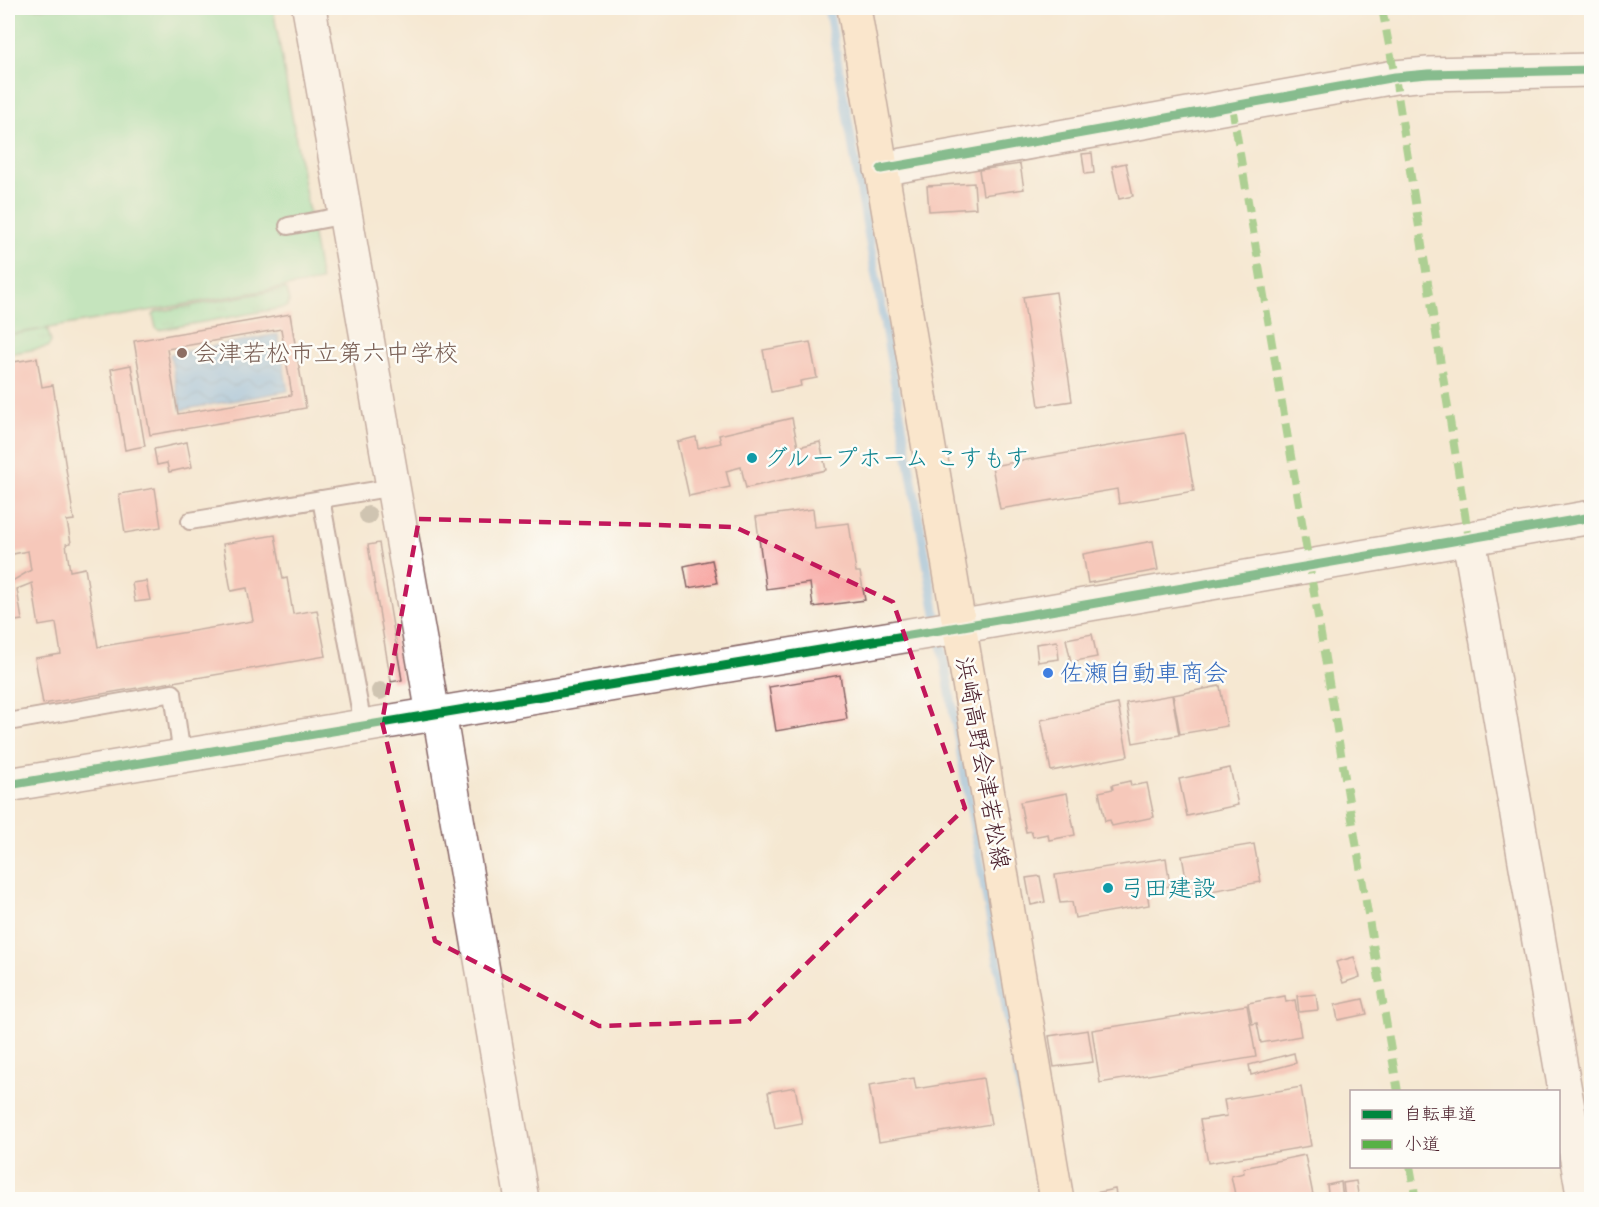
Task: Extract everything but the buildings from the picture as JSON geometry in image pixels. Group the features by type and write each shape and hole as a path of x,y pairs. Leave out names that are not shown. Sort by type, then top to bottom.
{"main road":[{"name":"浜崎高野会津若松線","path":"854,8 881,169 942,630 1057,1200"}],"street":[{"path":"309,8 522,1200"},
{"path":"881,169 1395,77 1428,74 1592,70"},
{"path":"8,785 942,630 1592,517"},
{"path":"1468,538 1584,1200"}],"lane":[{"path":"288,226 346,215"},
{"path":"190,521 394,487"},
{"path":"321,499 363,725"},
{"path":"8,722 173,693 182,756"}],"highlighted area":[{"path":"419,519 735,527 893,602 965,808 748,1021 599,1026 435,941 382,722"}],"green space":[{"path":"8,8 273,8 321,281 8,335"},
{"path":"287,290 289,302 287,307 159,330 156,328 153,315 156,312"},
{"path":"48,330 51,342 48,347 8,354 8,335"}],"water":[{"path":"278,334 288,391 181,410 170,354"}],"waterway":[{"path":"828,8 1033,1159"}],"marked path":[{"path":"1382,8 1469,539"},
{"path":"1232,106 1398,1090"},
{"path":"1410,1168 1416,1200"}],"cycle path":[{"path":"881,169 1395,77 1428,74 1592,70"},
{"path":"8,785 946,629 1592,517"}],"place":[{"name":"会津若松市立第六中学校","path":"182,353"},
{"name":"グループホーム こすもす","path":"752,458"},
{"name":"佐瀬自動車商会","path":"1048,673"},
{"name":"弓田建設","path":"1108,888"}]}
